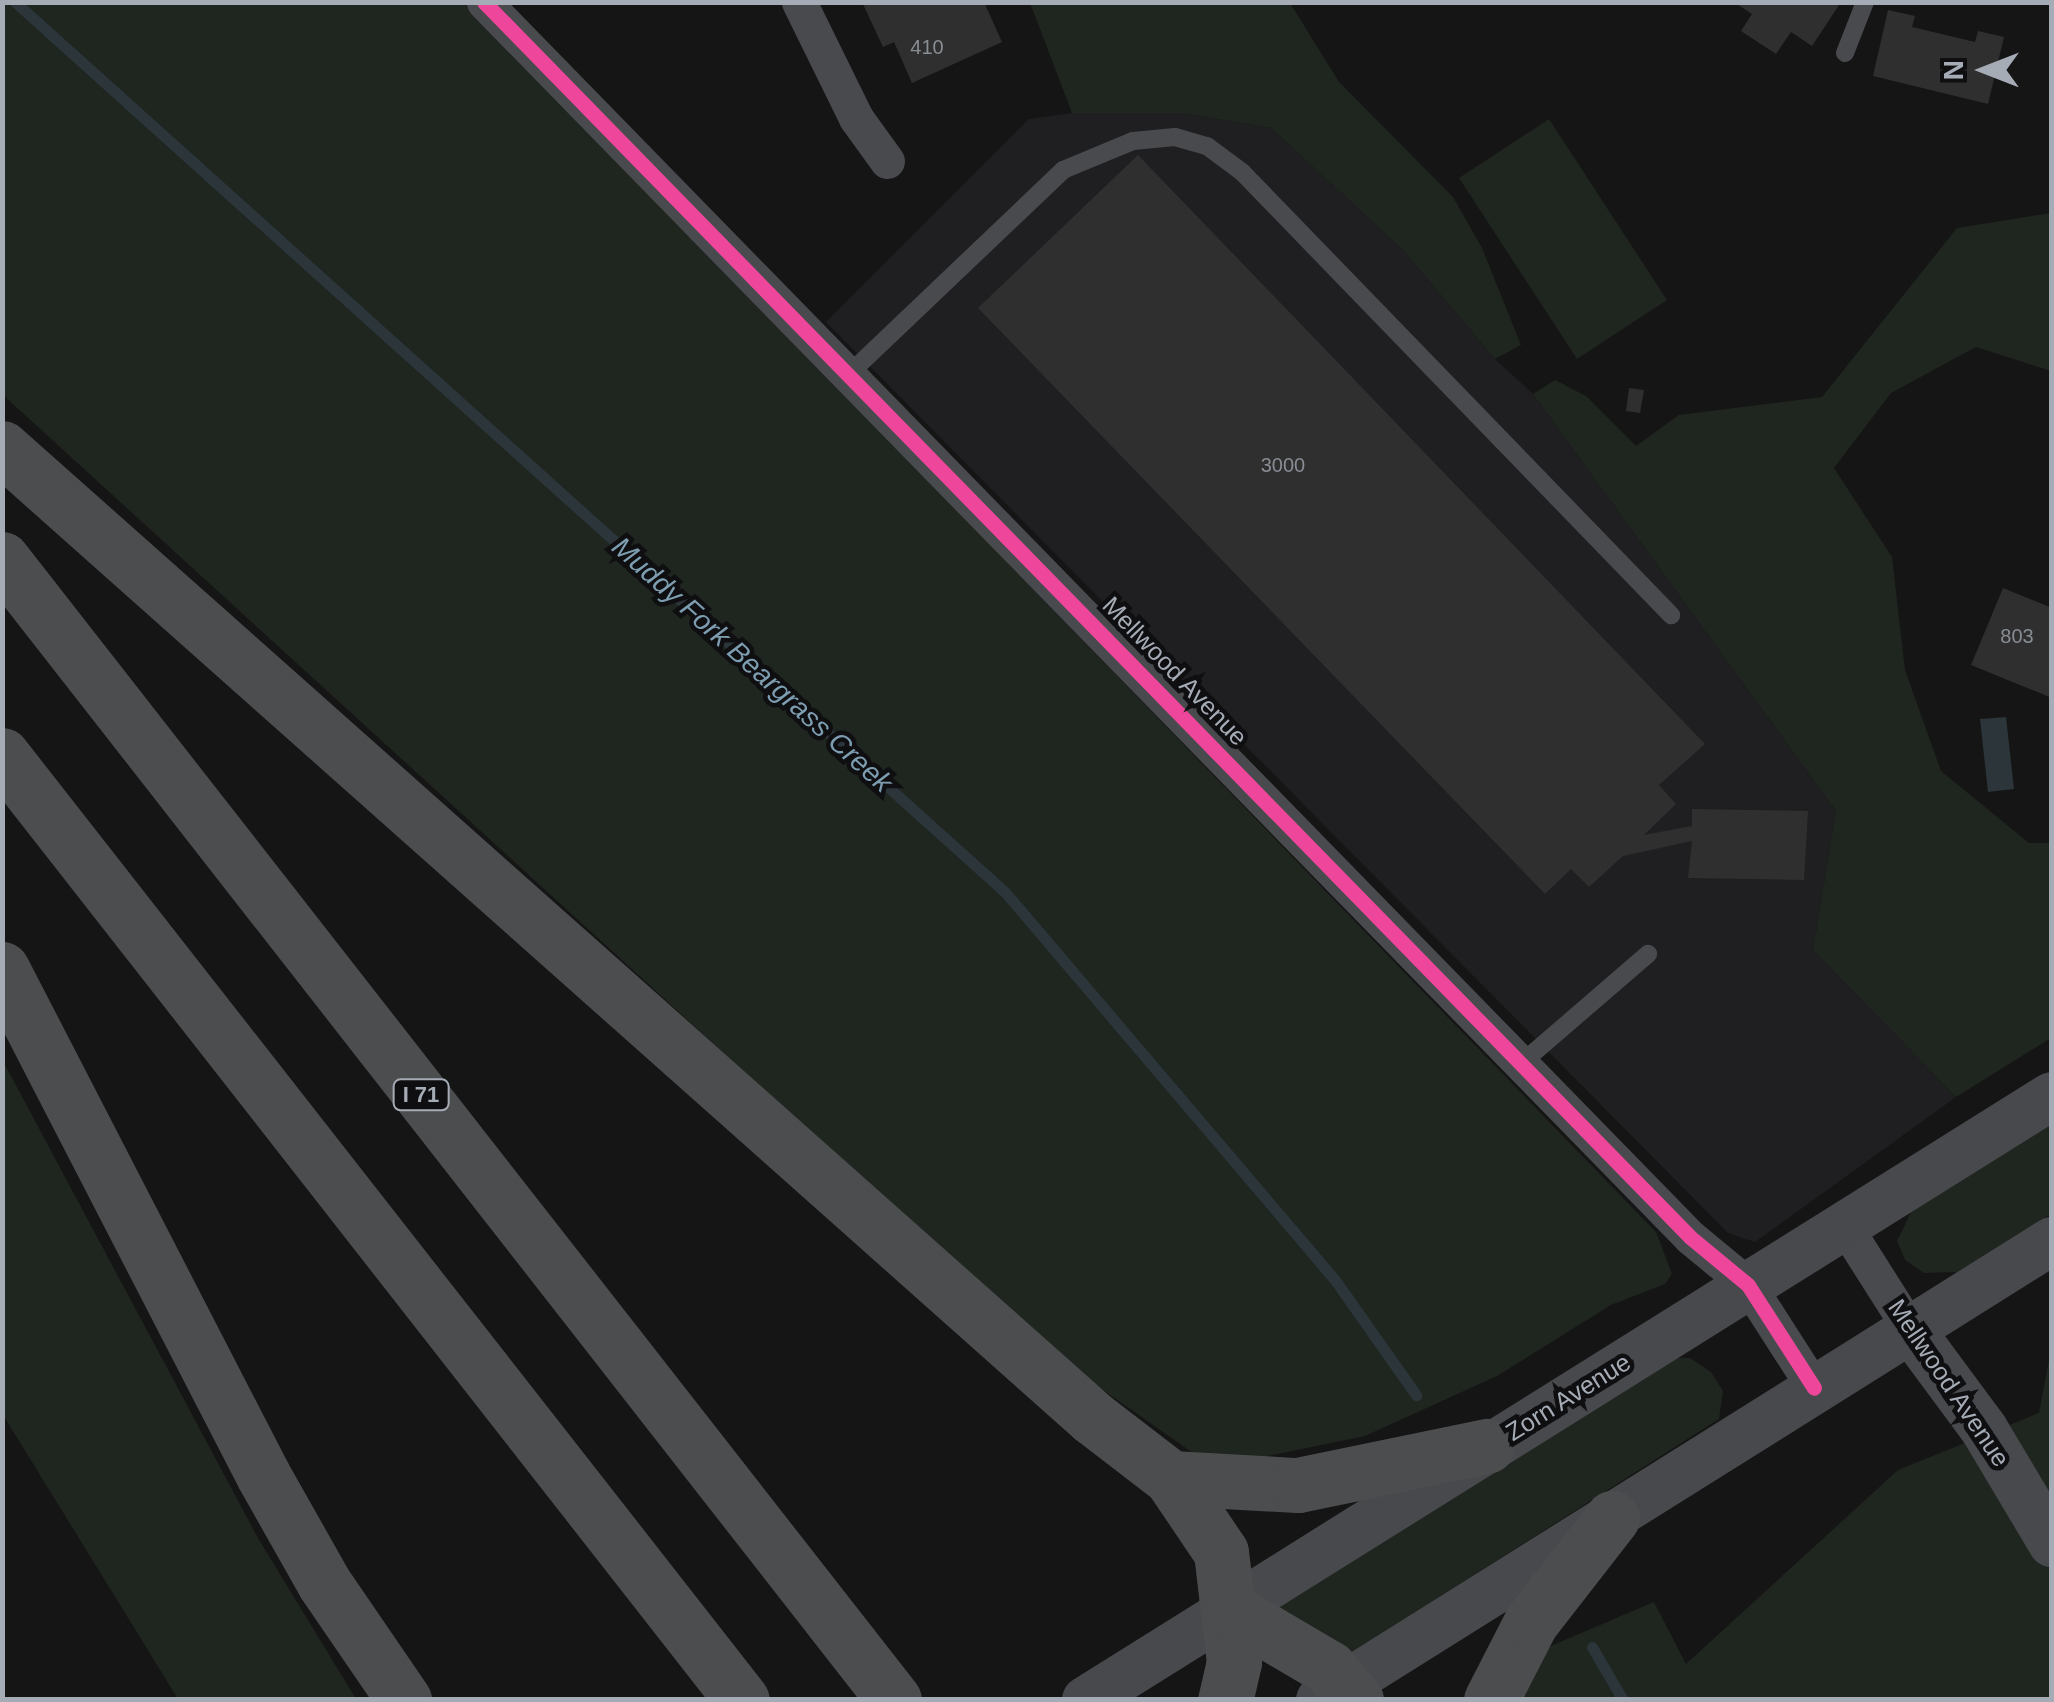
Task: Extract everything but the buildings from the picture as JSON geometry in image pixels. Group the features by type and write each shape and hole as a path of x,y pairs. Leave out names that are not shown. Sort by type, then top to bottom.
{"highway":[{"path":"2,448 1078,1405 1170,1478 1220,1552 1234,1662 1225,1700"},
{"name":"I 71","path":"2,559 894,1700"},
{"path":"2,755 741,1698"},
{"path":"2,969 263,1476 324,1584 404,1700"},
{"path":"1170,1478 1298,1485 1488,1446"},
{"path":"1492,1700 1531,1622 1612,1518"},
{"path":"1228,1610 1341,1694"}],"main road":[{"name":"Zorn Avenue","path":"1086,1700 2052,1096"},
{"path":"1341,1694 1814,1388 2052,1241"},
{"name":"Mellwood Avenue","path":"1910,1329 1984,1429 2052,1543"}],"street":[{"name":"Mellwood Avenue","path":"484,2 1690,1236 1748,1285 1814,1388"},
{"path":"799,2 856,118 887,161"},
{"name":"Mellwood Avenue","path":"1844,1225 1910,1329"}],"lane":[{"path":"1844,53 1865,2"},
{"path":"849,374 1063,170 1133,141 1175,137 1207,146 1242,172 1671,615"},
{"path":"1524,1062 1648,954"}],"shaded area":[{"path":"2,3 465,3 1656,1232 1672,1274 1665,1284 1611,1305 1497,1376 1365,1436 1229,1464 1190,1451 1059,1359 3,395"},
{"path":"1030,3 1290,3 1339,82 1453,197 1482,248 1521,345 1495,359 1403,250 1271,128 1180,113 1072,113"},
{"path":"1072,113 1180,113 1271,128 1403,250 1495,359 1533,394 1836,811 1813,950 1956,1097 1755,1242 1728,1233 826,322 1029,119"},
{"path":"1549,119 1667,300 1577,359 1459,178"},
{"path":"2051,213 2051,371 1976,347 1891,393 1834,468 1892,557 1905,670 1941,771 2029,843 2051,843 2051,1038 1956,1097 1813,950 1836,811 1533,394 1555,380 1586,396 1636,446 1679,415 1822,397 1957,228"},
{"path":"2006,717 2014,789 1988,792 1980,719"},
{"path":"3,1061 258,1538 356,1699 178,1699 3,1415"},
{"path":"2051,1120 2051,1214 1958,1272 1924,1273 1905,1260 1897,1241 1912,1210"},
{"path":"2051,1350 2051,1699 1522,1700 1546,1648 1654,1602 1686,1664 1898,1470 2039,1413"},
{"path":"1672,1358 1690,1358 1711,1372 1723,1391 1719,1419 1342,1659 1263,1614"}],"waterway":[{"name":"Muddy Fork Beargrass Creek","path":"15,2 1005,892 1335,1280 1416,1395"},
{"name":"Muddy Fork Beargrass Creek","path":"1592,1647 1623,1700"}],"cycle path":[{"path":"484,2 1690,1237 1748,1285 1814,1388"}]}
